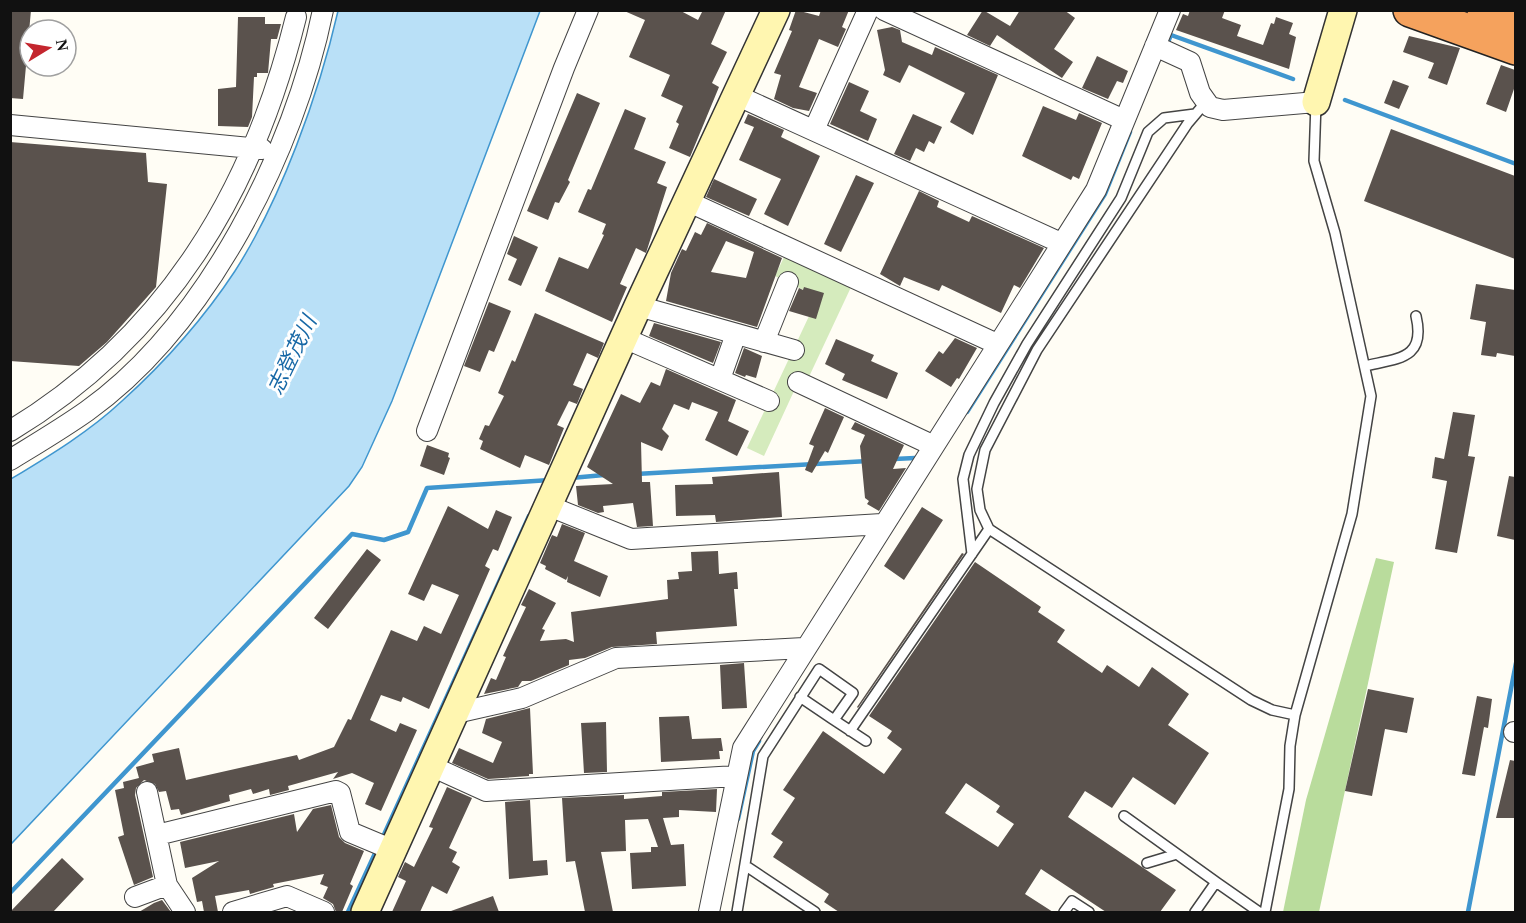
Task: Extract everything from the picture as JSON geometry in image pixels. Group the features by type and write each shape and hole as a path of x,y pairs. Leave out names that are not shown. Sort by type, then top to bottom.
{"highway":[{"path":"1410,10 1515,48"},
{"path":"1484,10 1515,22"}],"street":[{"path":"10,460 88,410 121,381 179,321 207,284 244,224 277,150 313,53 323,10"},
{"path":"427,431 588,10"},
{"path":"365,912 638,306 689,202 776,10"},
{"path":"814,130 868,10"},
{"path":"884,10 1124,120"},
{"path":"709,912 742,748 932,445 1096,190 1124,120 1162,48 1170,10"},
{"path":"1162,48 1190,62 1200,109 1209,107 1223,110 1316,102 1343,10"},
{"path":"10,430 70,391 109,358 169,293 201,249 220,216 252,148 277,84 297,17"},
{"path":"738,96 1061,243"},
{"path":"10,125 277,150"},
{"path":"689,202 997,344"},
{"path":"764,342 788,282"},
{"path":"638,306 794,350"},
{"path":"720,379 736,334"},
{"path":"624,338 769,402"},
{"path":"798,382 932,445"},
{"path":"557,488 631,539 882,524"},
{"path":"456,713 522,698 616,658 804,648"},
{"path":"431,766 486,790 736,776"},
{"path":"157,835 336,791 340,793 350,832 393,850"},
{"path":"147,792 167,885 185,912"},
{"path":"135,897 167,885"},
{"path":"233,912 287,896 324,912"}],"lane":[{"path":"1265,912 1289,789 1290,746 1295,715 1352,514 1371,396 1335,233 1314,161 1316,102"},
{"path":"1200,109 1037,351 985,450 977,489 982,518 989,529 1251,700 1272,710 1295,715"},
{"path":"972,554 963,479 969,455 994,404 1027,344 1121,198 1148,132 1164,118 1200,109"},
{"path":"1365,366 1404,357 1413,351 1420,332 1416,316"},
{"path":"850,731 989,529"},
{"path":"737,912 764,756 819,669 852,693 834,720"},
{"path":"800,697 866,741"},
{"path":"1124,816 1259,912"},
{"path":"1147,863 1177,854"},
{"path":"746,866 815,912"},
{"path":"1195,912 1216,882"},
{"path":"1064,912 1072,901 1089,912"}],"green space":[{"path":"786,253 852,285 807,381 800,378 764,456 747,448 818,297 775,276"},
{"path":"1376,558 1394,562 1319,912 1283,912 1306,800"}],"water":[{"name":"志登茂川","path":"338,11 540,11 392,401 362,467 349,486 11,844 11,479 82,433 122,401 183,339 223,289 252,243 283,179 309,111"}],"building":[{"path":"10,10 31,10 30,18 18,18 18,78 25,78 23,99 10,98"},
{"path":"622,10 679,10 698,20 703,10 726,10 711,44 727,52 712,83 719,87 690,157 669,148 679,124 676,122 683,106 661,96 670,75 629,57 645,20"},
{"path":"796,10 819,16 821,10 849,10 842,27 846,29 838,47 819,39 799,87 817,93 809,111 793,108 774,99 781,75 774,73 792,31 789,30"},
{"path":"983,10 1010,26 1020,10 1064,10 1075,18 1054,49 1073,62 1062,78 997,35 990,46 967,35"},
{"path":"1190,10 1225,10 1222,18 1241,25 1237,36 1263,45 1271,23 1274,24 1276,17 1293,23 1289,34 1296,37 1289,69 1176,30 1183,14 1188,16"},
{"path":"238,17 265,17 265,24 281,24 277,39 271,39 268,73 257,73 257,77 254,77 252,117 248,127 218,126 218,89 236,87"},
{"path":"892,27 900,30 902,42 932,55 935,47 998,75 973,135 950,122 965,93 909,65 900,83 883,75 885,70 877,30"},
{"path":"1409,36 1460,48 1447,85 1428,78 1434,63 1403,52"},
{"path":"1097,56 1128,71 1123,83 1117,81 1108,99 1082,88"},
{"path":"1501,65 1515,70 1515,86 1506,112 1486,104"},
{"path":"1393,80 1409,86 1399,109 1384,103"},
{"path":"849,82 869,91 860,111 877,119 868,141 830,124"},
{"path":"577,93 600,103 568,180 570,182 559,203 555,202 548,220 527,211"},
{"path":"1043,106 1076,120 1079,113 1102,123 1079,179 1073,176 1071,180 1022,156"},
{"path":"625,109 646,118 634,149 666,162 657,183 667,187 646,253 636,248 620,284 627,287 612,322 545,291 559,257 588,269 604,235 602,234 606,224 578,212 588,189 591,190"},
{"path":"748,114 784,130 781,137 820,156 788,226 764,214 781,179 739,160 754,127 744,123"},
{"path":"913,114 942,127 934,144 929,141 924,152 916,148 910,161 894,154"},
{"path":"1391,129 1515,176 1515,259 1364,201"},
{"path":"10,142 146,153 148,182 167,184 156,287 107,342 79,366 10,361"},
{"path":"856,175 874,183 841,252 824,244"},
{"path":"714,179 757,199 749,216 706,197"},
{"path":"919,191 939,201 937,207 969,222 972,216 1044,248 1020,288 1014,285 1001,313 942,285 939,291 904,277 900,286 880,274"},
{"path":"707,223 782,258 757,327 666,301 671,273 682,249 686,251 695,232 701,235","holes":["726,241 754,252 746,278 711,272"]},
{"path":"514,236 538,247 521,286 508,280 517,259 507,254"},
{"path":"1476,284 1515,290 1515,356 1497,353 1496,357 1481,355 1486,322 1470,319"},
{"path":"804,287 824,293 816,319 789,311 799,288 803,290"},
{"path":"489,302 511,311 494,352 489,350 480,372 464,366"},
{"path":"535,313 604,343 598,358 587,353 573,385 583,389 577,404 569,401 557,425 564,428 549,465 525,455 520,468 480,449 483,441 479,439 485,425 489,426 504,396 498,393 512,360 515,362"},
{"path":"654,323 721,342 713,363 649,336"},
{"path":"955,338 977,348 959,379 957,378 951,387 925,371 939,351 943,354"},
{"path":"836,339 874,355 871,361 898,373 887,399 842,380 845,374 825,364"},
{"path":"744,348 762,356 756,378 735,373"},
{"path":"666,369 736,400 728,421 749,431 737,456 705,440 718,412 692,402 689,410 674,404 662,429 669,436 662,451 641,442 642,482 650,482 653,526 637,527 633,503 603,506 604,512 598,513 578,505 576,486 613,484 587,467 621,394 640,403 651,382 660,386"},
{"path":"825,408 844,417 828,453 825,451 812,473 805,470 814,446 809,444"},
{"path":"1453,412 1475,415 1468,456 1475,457 1457,553 1435,549 1447,481 1432,478 1435,457 1444,459"},
{"path":"855,422 904,445 893,469 906,468 879,511 867,504 869,501 865,498 860,446 865,435 851,429"},
{"path":"427,445 449,453 450,458 444,475 420,466"},
{"path":"779,472 782,517 716,522 715,515 676,516 675,485 713,484 712,477"},
{"path":"1509,476 1515,477 1515,540 1497,536"},
{"path":"448,506 488,529 496,510 512,517 498,551 493,549 485,566 490,569 429,709 403,697 401,702 381,695 370,720 396,732 400,723 417,730 381,811 365,804 374,783 352,773 333,779 338,772 288,786 289,790 270,795 269,789 253,794 251,789 229,795 230,801 181,815 179,809 171,810 166,791 159,792 155,784 144,780 136,788 135,795 153,877 134,885 118,837 124,835 115,790 124,788 123,782 139,778 136,767 154,762 152,754 179,748 186,780 297,755 299,760 334,747 348,719 351,720 391,630 417,641 424,626 441,634 459,595 432,584 424,601 408,594"},
{"path":"922,507 943,520 904,580 884,566"},
{"path":"562,524 585,533 574,561 608,576 600,597 567,582 568,576 566,580 545,569 546,566 540,563 552,535 557,537"},
{"path":"367,549 381,560 328,629 314,618"},
{"path":"718,551 719,574 737,572 738,589 734,589 737,626 656,632 657,644 612,647 585,658 569,660 569,665 531,681 522,681 518,687 484,694 491,678 496,680 506,657 503,656 526,607 521,605 529,589 556,603 542,629 545,630 540,641 566,639 574,642 571,612 668,599 667,580 679,579 678,572 692,571 691,552"},
{"path":"962,553 964,554 858,708 857,707"},
{"path":"975,562 1041,607 1038,612 1065,630 1057,642 1102,673 1107,665 1139,687 1152,667 1189,694 1168,725 1209,753 1175,805 1133,777 1112,808 1085,791 1068,817 1176,890 1160,912 1106,912 1041,869 1025,894 1053,912 839,912 824,902 829,894 773,857 783,842 771,834 795,798 783,790 823,731 884,774 902,749 887,738 892,731 869,716","holes":["966,783 1000,806 996,812 1014,824 998,847 945,813"]},
{"path":"744,663 747,708 722,709 720,665"},
{"path":"1368,689 1414,698 1407,733 1385,729 1372,796 1345,791"},
{"path":"1477,696 1492,699 1488,728 1484,727 1475,776 1462,774"},
{"path":"530,708 533,774 488,779 452,763 459,748 493,763 502,742 482,733 486,719"},
{"path":"689,716 692,739 721,738 723,751 719,751 720,759 661,762 659,717"},
{"path":"606,722 607,772 584,773 581,723"},
{"path":"1510,760 1515,761 1515,818 1496,818"},
{"path":"447,787 472,798 449,848 457,852 452,862 460,867 447,894 432,886 420,912 392,912 406,881 398,877 405,862 414,867 433,828 429,827"},
{"path":"717,789 716,812 679,810 679,817 663,818 671,845 684,844 686,886 632,889 630,853 651,852 651,847 658,847 648,819 625,820 626,851 601,852 613,912 585,912 575,861 566,862 562,798 624,795 624,799 662,796 662,792"},
{"path":"530,800 533,861 547,860 548,875 509,879 505,802"},
{"path":"331,805 339,837 345,843 364,851 350,884 353,886 342,912 336,912 333,904 323,898 328,887 320,884 324,874 273,884 274,887 250,894 249,890 215,896 218,912 204,912 202,901 197,902 192,878 219,861 185,868 180,842 294,814 297,832 313,809"},
{"path":"62,858 84,879 53,912 10,912"},
{"path":"493,896 499,912 451,912 451,911"},
{"path":"162,900 171,912 139,912 154,903"}],"waterway":[{"path":"1166,47 1171,35 1293,79"},
{"path":"1345,100 1516,164"},
{"path":"967,412 1105,194 1130,132"},
{"path":"894,459 915,458"},
{"path":"636,474 868,461"},
{"path":"571,478 604,475"},
{"path":"10,893 352,534 384,540 408,532 427,488 550,480"},
{"path":"382,839 529,516"},
{"path":"1468,912 1516,663"},
{"path":"738,819 753,751 759,741"},
{"path":"348,912 377,849"}]}
